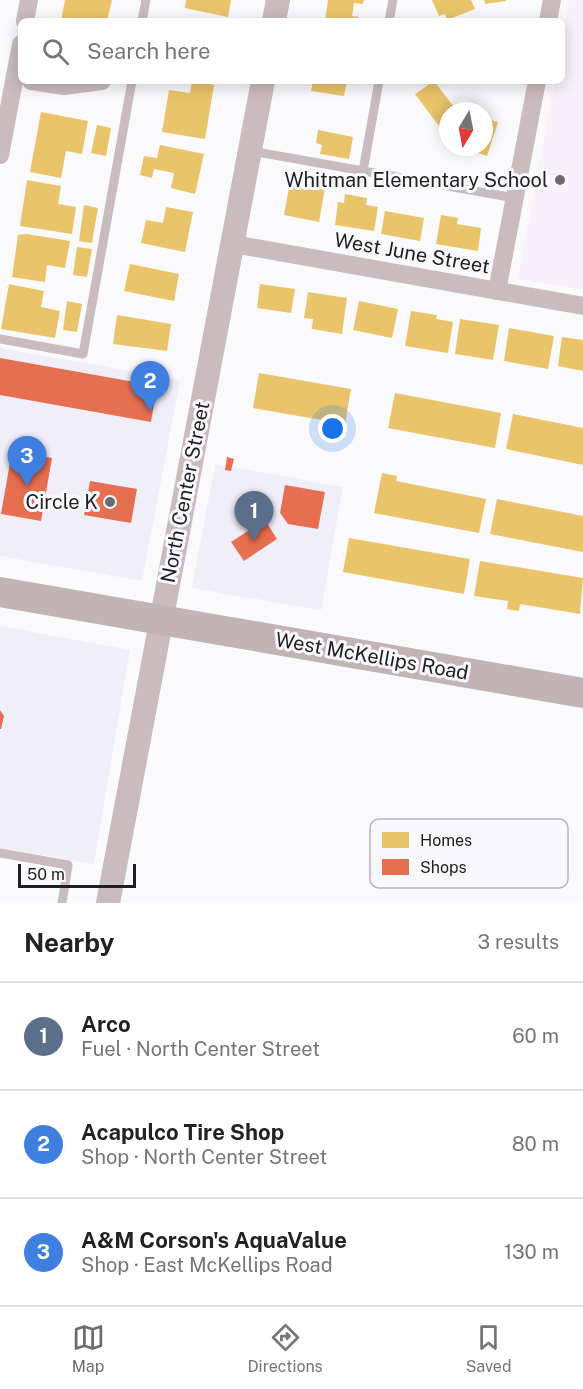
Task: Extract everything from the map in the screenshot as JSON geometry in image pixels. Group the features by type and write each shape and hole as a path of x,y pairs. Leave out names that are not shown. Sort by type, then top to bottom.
{"main road":[{"name":"West McKellips Road","path":"0,592 583,693"}],"street":[{"path":"26,18 29,0"},
{"path":"275,18 278,0"},
{"path":"549,18 552,0"},
{"path":"0,155 17,79"},
{"path":"51,84 64,86 79,84"},
{"name":"North Center Street","path":"108,903 262,84"},
{"path":"497,291 536,84"},
{"name":"West June Street","path":"232,244 583,306"}],"lane":[{"path":"143,18 146,0"},
{"path":"390,18 393,0"},
{"path":"0,339 83,354 131,84"},
{"path":"363,171 378,84"},
{"path":"250,151 515,198"},
{"path":"0,853 68,865 62,903"}],"shaded area":[{"name":"Whitman Elementary School","path":"569,0 583,0 583,290 518,279 554,84 565,84 565,23"},
{"path":"0,348 180,380 142,581 0,556"},
{"path":"215,464 343,487 321,610 192,588"},
{"path":"0,626 130,650 94,864 0,848"}],"building: Homes":[{"path":"65,0 112,0 108,18 62,18"},
{"path":"186,0 231,0 228,17 185,8"},
{"path":"328,0 364,0 363,4 354,3 352,16 359,18 325,18"},
{"path":"432,0 471,0 475,9 452,18 446,18 445,14 439,16"},
{"path":"484,0 506,0 506,1 485,4"},
{"path":"192,84 214,85 205,139 162,132 169,90 190,93"},
{"path":"312,84 346,84 344,96 311,91"},
{"path":"430,84 436,84 450,102 439,102 439,126 415,94"},
{"path":"41,112 88,121 82,154 66,151 61,178 30,172"},
{"path":"493,121 498,122 493,137"},
{"path":"97,125 111,128 106,156 91,153"},
{"path":"318,130 353,137 349,159 320,154 322,145 316,143"},
{"path":"160,145 204,154 195,194 171,188 174,173 154,169 152,178 140,175 144,156 157,158"},
{"path":"27,180 61,186 58,204 76,207 72,234 20,226"},
{"path":"290,182 325,188 319,222 284,215"},
{"path":"345,194 367,198 366,205 378,207 374,231 335,225 338,202 344,203"},
{"path":"84,205 98,208 92,243 79,241"},
{"path":"166,207 193,212 185,252 141,243 146,220 163,223"},
{"path":"385,211 424,218 420,241 381,234"},
{"path":"441,215 458,218 457,224 481,228 478,251 436,244"},
{"path":"27,234 70,241 65,268 47,265 45,282 12,277 18,235"},
{"path":"77,247 92,249 87,277 73,275"},
{"path":"130,264 179,274 174,301 124,291"},
{"path":"9,284 44,291 41,307 60,311 55,338 1,329"},
{"path":"260,284 295,289 291,313 257,308"},
{"path":"308,292 347,298 342,334 312,329 313,319 304,318"},
{"path":"67,301 82,304 77,332 63,330"},
{"path":"359,301 398,309 392,338 353,330"},
{"path":"411,311 437,315 436,319 453,322 448,353 405,346"},
{"path":"117,315 171,324 167,351 113,344"},
{"path":"460,319 499,325 493,360 455,354"},
{"path":"509,328 554,336 548,369 504,361"},
{"path":"562,337 583,340 583,371 558,366"},
{"path":"259,373 351,389 345,424 253,408"},
{"path":"395,393 501,413 495,448 388,428"},
{"path":"513,414 583,428 583,465 506,449"},
{"path":"382,473 397,476 396,481 486,499 479,533 374,513"},
{"path":"497,499 583,516 583,552 490,534"},
{"path":"349,538 470,559 464,594 343,572"},
{"path":"480,561 583,578 580,614 520,604 519,611 507,609 508,601 474,596"}],"building: Shops":[{"path":"0,358 157,386 151,422 0,395"},
{"path":"12,451 52,458 41,521 1,514"},
{"path":"227,457 234,459 231,471 225,470"},
{"name":"Circle K","path":"90,481 137,489 131,523 84,515"},
{"path":"285,485 325,492 318,529 288,524 280,513"},
{"path":"265,520 277,539 244,561 231,542"},
{"path":"0,710 4,716 1,729 0,729"}],"place":[{"name":"Whitman Elementary School","path":"560,180"},
{"name":"Acapulco Tire Shop","path":"150,411"},
{"name":"A&M Corson's AquaValue","path":"27,486"},
{"name":"Circle K","path":"110,502"},
{"name":"Arco","path":"254,541"}]}
